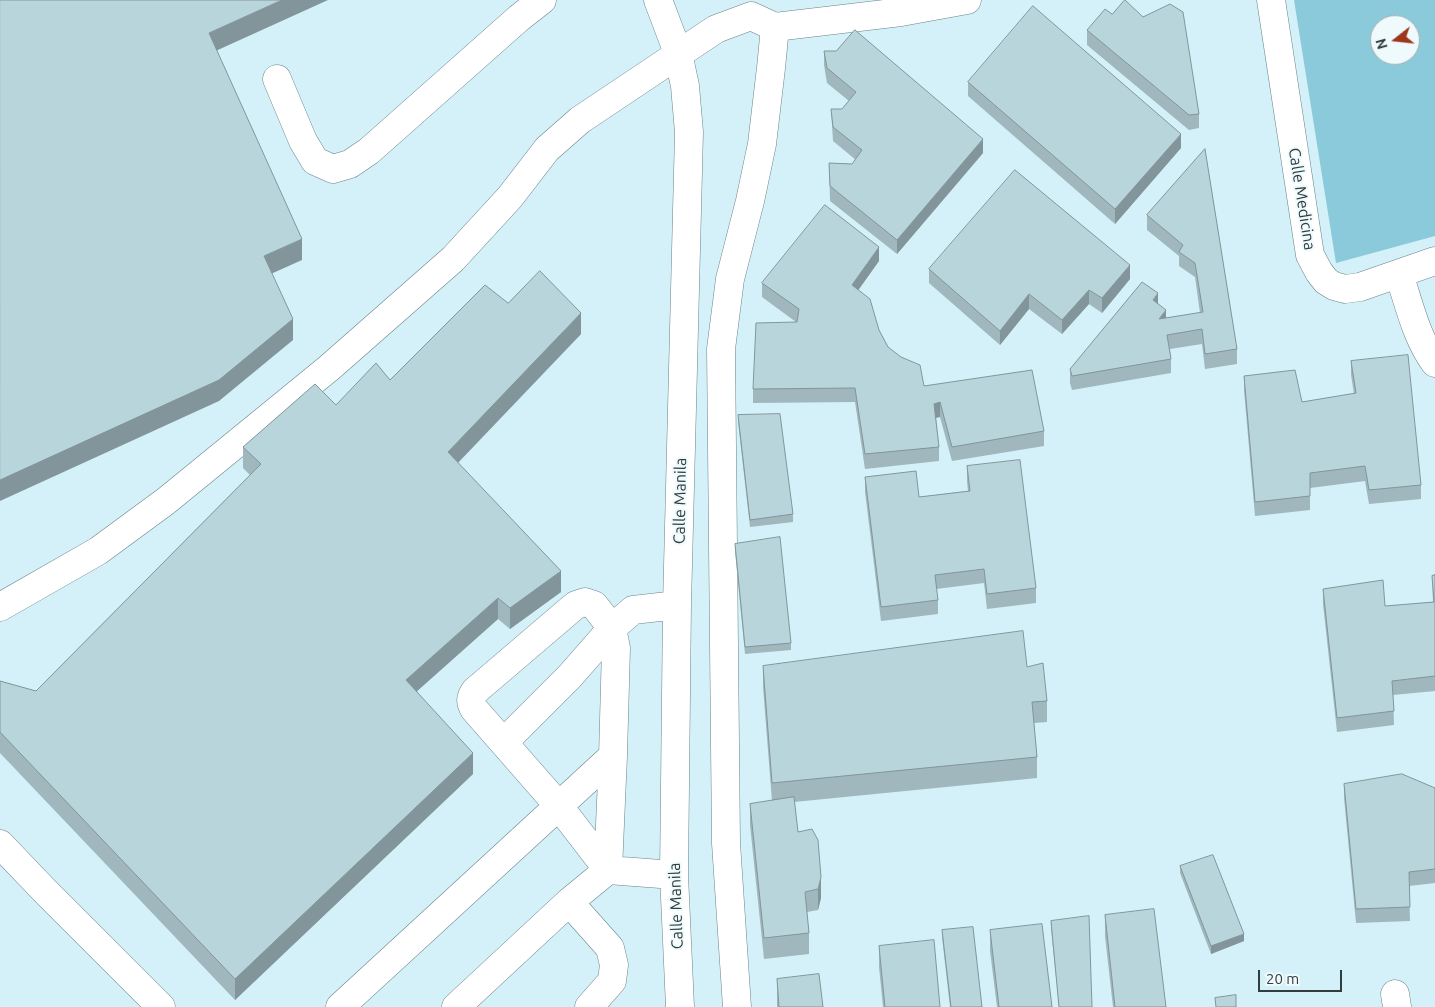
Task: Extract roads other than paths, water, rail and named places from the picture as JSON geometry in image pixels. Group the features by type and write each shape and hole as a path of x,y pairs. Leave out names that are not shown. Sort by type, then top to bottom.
{"street":[{"path":"277,79 303,141 315,161 333,169 350,164 369,150 542,0"},
{"name":"Calle Manila","path":"658,0 678,53 685,86 689,132 674,874 680,1007"},
{"path":"0,607 105,545 166,501 329,368 452,259 510,197 547,149 580,120 716,28 758,14 901,12 967,0"},
{"name":"Calle Medicina","path":"1271,0 1310,255 1319,272 1326,281 1334,286 1345,289 1360,287 1435,261"},
{"path":"737,1007 726,843 721,349 730,279 762,144 771,68 758,14"},
{"path":"1398,274 1419,334 1428,354 1435,363"},
{"path":"585,602 594,605 612,628 616,648 608,870 558,805 474,709 470,699 475,692 576,605 585,602"},
{"path":"504,742 570,676 612,628 633,610 678,605"},
{"path":"340,1007 613,756"},
{"path":"0,844 161,1007"},
{"path":"456,1007 569,902 608,870 674,874"},
{"path":"569,902 610,948 614,965 612,981 589,1007"}]}
